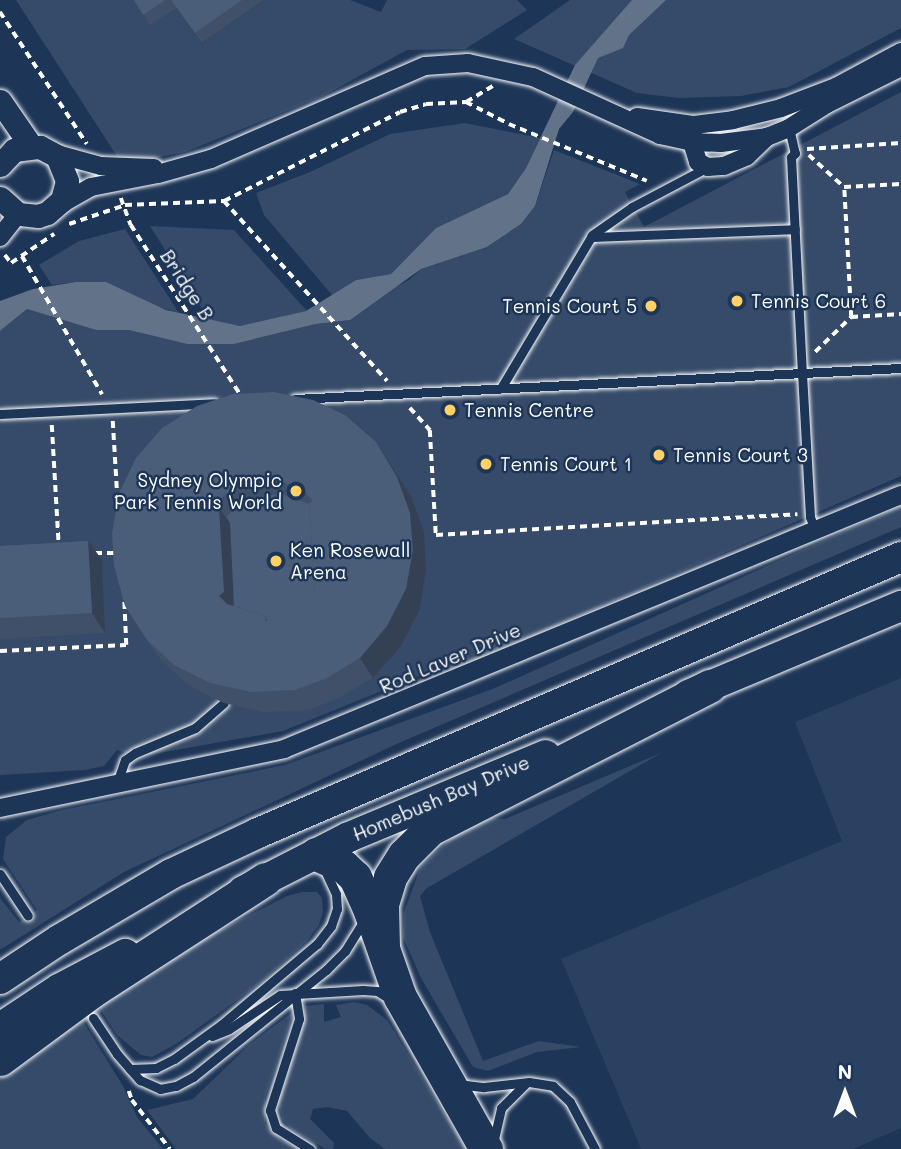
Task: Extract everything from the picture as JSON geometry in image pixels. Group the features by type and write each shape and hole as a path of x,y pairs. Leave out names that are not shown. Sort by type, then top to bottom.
{"highway":[{"name":"Homebush Bay Drive","path":"0,979 59,940 171,874 297,816 901,557"},
{"name":"Homebush Bay Drive","path":"0,1028 59,989 316,854 901,606"},
{"path":"799,649 901,620"},
{"path":"383,946 382,904 390,877 404,855 430,829 709,686"},
{"path":"297,816 316,854 349,871 370,911 411,1019 486,1149"},
{"path":"0,1059 92,992 265,879"}],"street":[{"path":"693,134 781,108 836,87 901,52"},
{"path":"0,198 18,214 38,216 84,190 196,164 425,66 468,63 533,77 617,113 721,143 767,137 789,128 827,104 901,67"},
{"path":"0,101 31,146"},
{"path":"693,134 698,162 708,167 724,166 747,156 767,137"},
{"path":"1,162 15,150 31,146 100,166 152,168 196,164"},
{"path":"53,153 62,163 67,181 62,200 56,208"},
{"path":"0,237 18,214"},
{"name":"Rod Laver Drive","path":"0,808 284,748 901,495"}],"lane":[{"path":"789,128 795,153 791,157 810,513 816,532"},
{"path":"501,388 591,237 632,207 708,167"},
{"path":"591,237 795,229"},
{"path":"287,399 802,369 901,368"},
{"path":"0,414 245,401"},
{"path":"117,783 125,760 135,752 195,728 224,703"},
{"path":"128,1067 141,1071 163,1065 200,1041 309,953 331,926 337,909 336,894 316,854"},
{"path":"0,874 28,916"},
{"path":"93,1018 128,1067 153,1087 176,1086 193,1077 339,957 390,877"},
{"path":"200,1041 229,1029 274,998 295,993 377,992 391,999 411,1019"},
{"path":"295,993 299,1019 270,1110 276,1128 310,1149"},
{"path":"446,1081 484,1087 529,1082 552,1086 565,1095 595,1149"},
{"path":"494,1149 495,1126 501,1108 511,1095 529,1082"}],"path":[{"path":"0,12 100,166"},
{"path":"466,102 512,72"},
{"path":"11,263 72,222 125,205 224,201 400,112 426,104 466,102 509,124 647,181"},
{"path":"851,317 844,187 802,149 901,143"},
{"name":"Bridge B","path":"110,183 125,205 131,225 245,401"},
{"path":"844,187 901,184"},
{"path":"224,201 429,430 436,535 810,513"},
{"path":"22,256 111,408 119,513"},
{"path":"802,369 851,317 901,314"},
{"path":"51,411 60,555"},
{"path":"84,554 121,552"},
{"path":"0,650 126,645 123,592"},
{"path":"128,1067 132,1100 170,1149"}],"shaded area":[{"path":"16,0 134,0 176,8 202,43 264,0 350,0 381,12 387,0 517,0 527,10 465,49 407,50 321,97 185,152 122,164"},
{"path":"570,0 901,0 901,28 789,87 741,96 679,98 637,93 514,39"},
{"path":"632,0 666,0 629,35 623,48 598,58 573,112 559,129 535,206 521,224 487,247 421,269 350,320 316,324 234,344 187,344 129,330 96,330 27,309 0,331 0,301 33,289 76,282 106,282 166,310 240,326 306,311 356,280 391,274 436,228 508,194 526,168 575,65"},
{"name":"Tennis Centre","path":"901,92 901,476 450,672 448,664 283,731 136,757 117,750 104,766 85,770 0,775 0,331 27,309 96,330 129,330 187,344 234,344 316,324 350,320 379,296 409,280 421,269 487,247 521,224 535,206 554,150 640,184 625,192 644,227"},
{"path":"465,123 540,138 526,168 508,194 436,228 391,274 356,280 332,295 264,215 256,193 310,172 390,134"},
{"path":"150,226 234,230 307,311 240,326 209,320"},
{"path":"125,229 179,313 76,282 52,285 39,265 79,241"},
{"path":"901,506 901,527 401,742 124,872 0,950 0,898 19,922 37,910 3,859 6,837 27,820 58,811 285,765 495,688"},
{"path":"901,678 901,1128 853,1149 641,1149 561,959 842,841 795,722"},
{"path":"663,752 427,888 420,896 430,932 483,1061 539,1041 581,1047 537,1052 488,1071 473,1067 421,978 403,937 404,912 421,866 455,835 492,818 505,819"},
{"path":"317,892 322,898 323,912 319,925 306,942 259,984 176,1044 152,1057 141,1055 117,1035 102,1012 84,1023 123,1086 137,1117 163,1149 0,1149 0,1075 103,999 179,951 287,896"},
{"path":"354,1002 367,1005 387,1020 466,1149 385,1149 370,1138 347,1111 327,1107 313,1109 310,1119 334,1143 333,1149 326,1149 292,1130 283,1120 277,1100 302,1028 305,1006 324,1004 324,1022 341,1017 336,1005"},
{"path":"294,1011 265,1098 265,1124 281,1140 299,1149 176,1149 147,1110 193,1099 249,1045"}],"building":[{"path":"134,0 165,0 143,15"},
{"path":"171,0 242,0 195,33"},
{"name":"Ken Rosewall Arena","path":"274,392 313,400 345,415 376,442 397,477 410,513 413,550 406,589 387,626 360,658 325,679 295,690 251,692 210,683 174,665 147,640 125,606 114,566 112,533 119,493 136,458 162,428 197,406 233,394","holes":["257,480 280,481 304,491 313,501 309,503 315,595 295,610 275,616 275,621 265,621 265,616 227,604 219,596 224,592 219,508 215,504 229,491"]},
{"path":"282,494 309,504 315,595 295,610 275,616 275,621 268,621 265,616 234,606 230,522 226,517 239,505 256,497"},
{"path":"88,541 92,613 0,618 0,546"}],"place":[{"name":"Tennis Court 6","path":"737,301"},
{"name":"Tennis Court 5","path":"651,306"},
{"name":"Tennis Centre","path":"450,410"},
{"name":"Tennis Court 3","path":"659,455"},
{"name":"Tennis Court 1","path":"486,464"},
{"name":"Sydney Olympic Park Tennis World","path":"296,491"},
{"name":"Ken Rosewall Arena","path":"276,561"}]}
